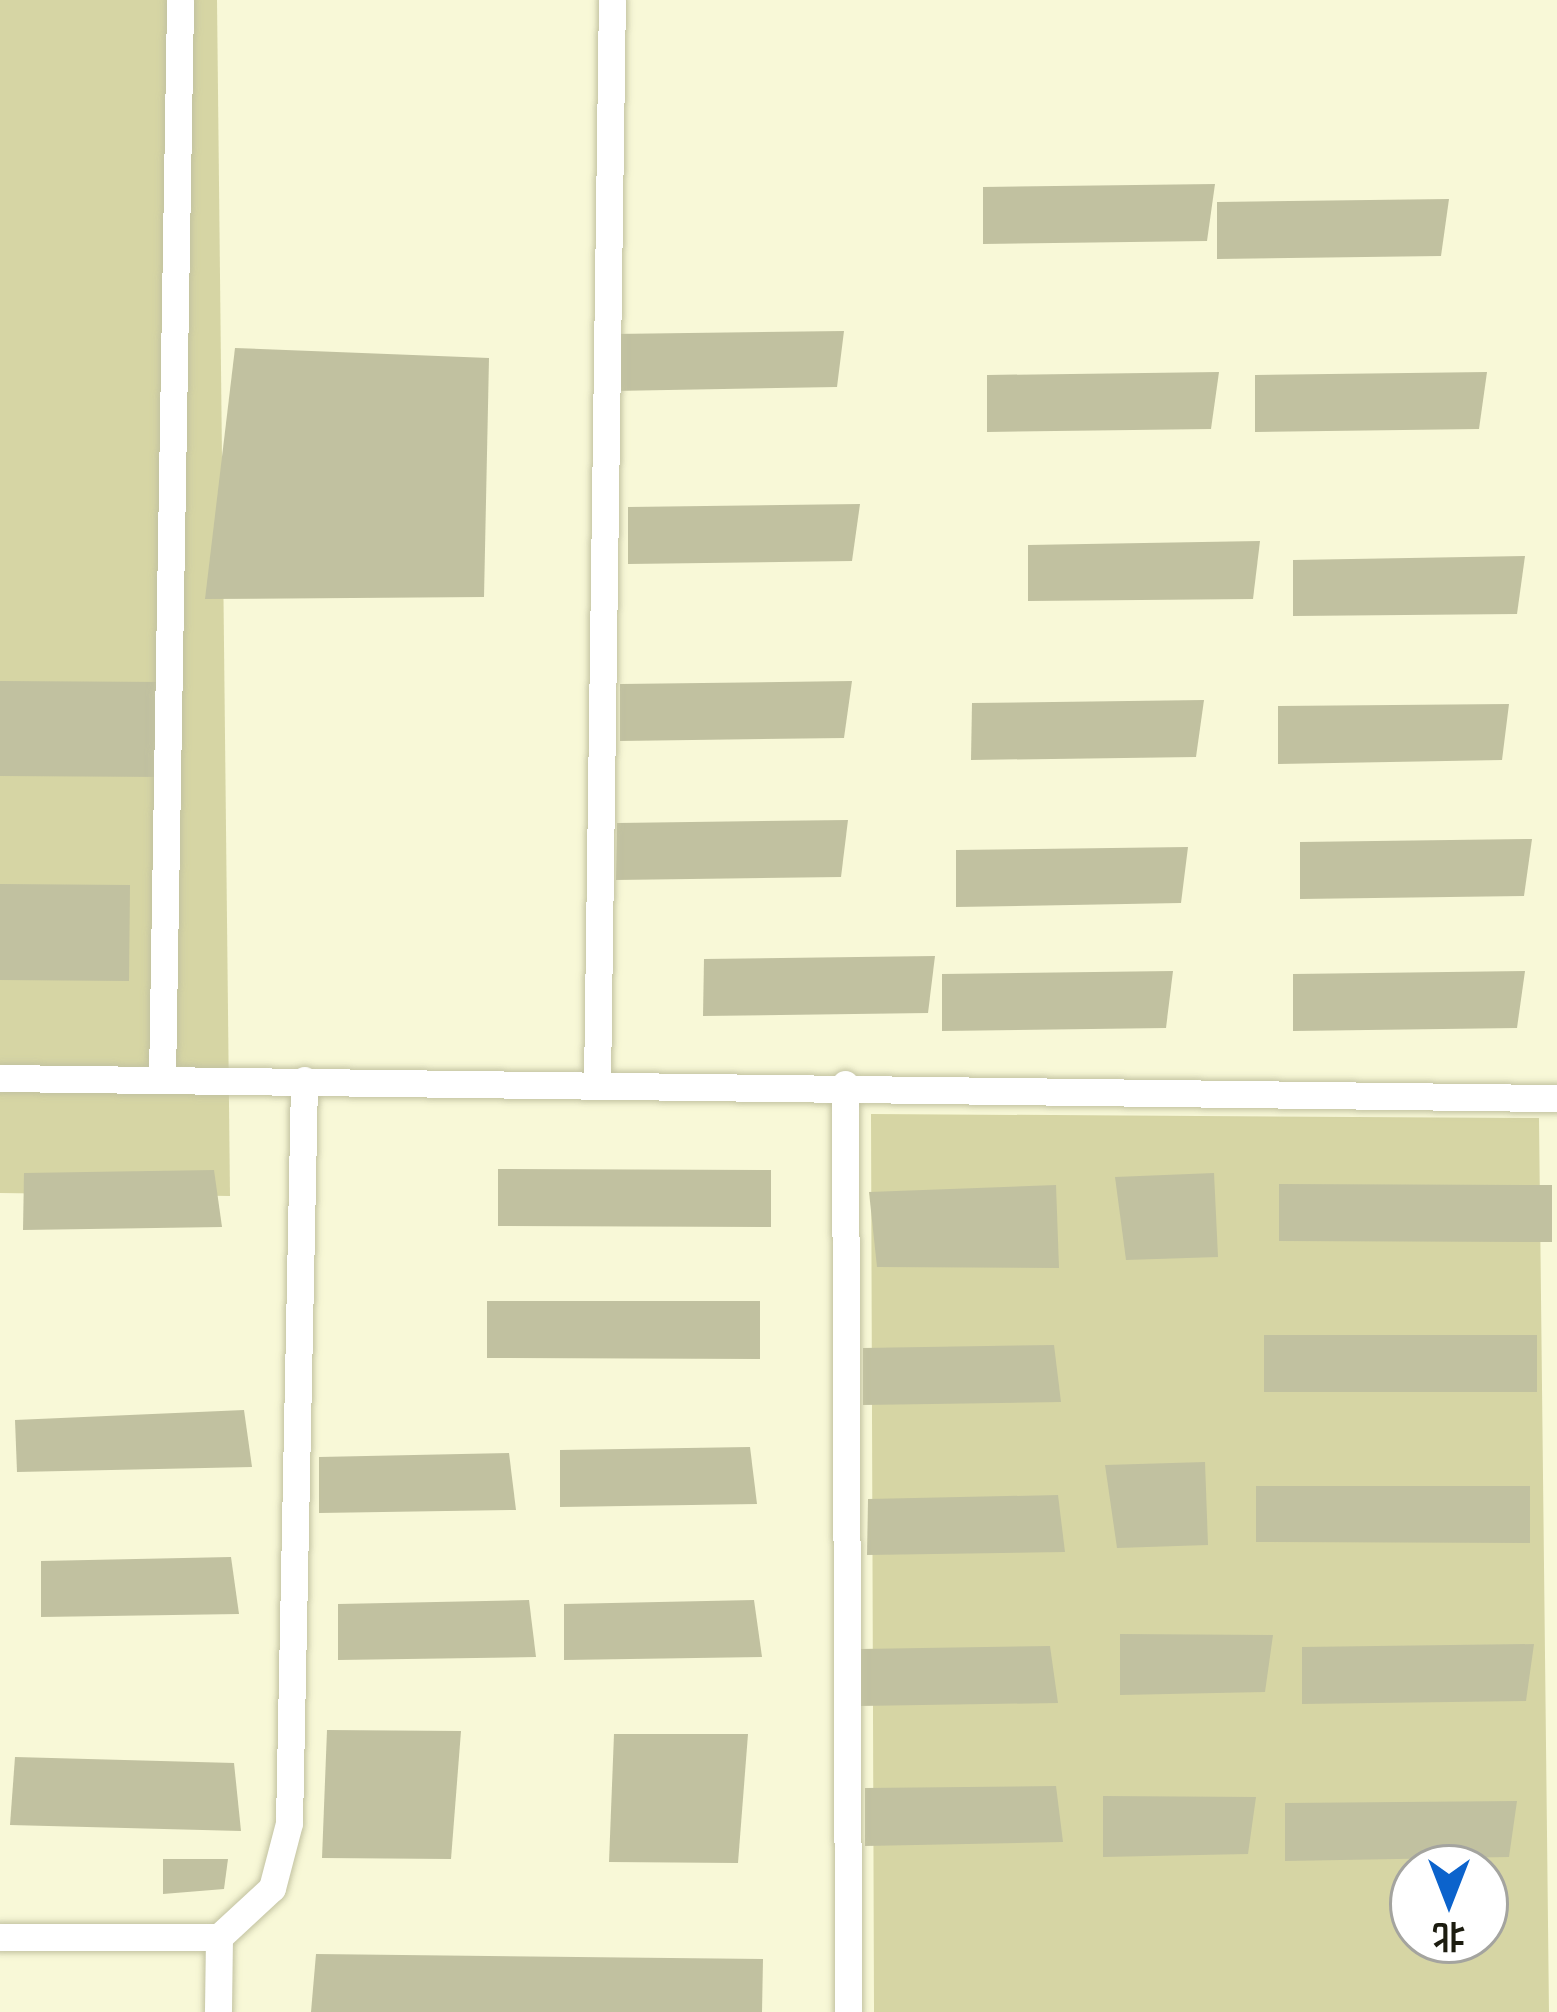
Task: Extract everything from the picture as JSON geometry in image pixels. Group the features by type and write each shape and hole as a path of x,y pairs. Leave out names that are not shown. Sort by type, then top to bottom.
{"street":[{"path":"163,1079 180,0"},
{"path":"597,1083 612,0"},
{"path":"0,1078 845,1084 1557,1098"},
{"path":"0,1937 219,1937 272,1888 290,1823 304,1080"},
{"path":"845,1084 848,2012"},
{"path":"218,2012 219,1937"}],"green space":[{"path":"0,0 217,0 230,1196 0,1193"},
{"path":"871,1114 1539,1118 1549,2012 874,2012"}],"building":[{"path":"1215,184 1207,241 983,244 983,187"},
{"path":"1449,199 1441,256 1217,259 1217,202"},
{"path":"844,331 837,387 613,391 613,334"},
{"path":"235,348 489,358 484,597 205,599"},
{"path":"1219,372 1211,429 987,432 987,375"},
{"path":"1487,372 1479,429 1255,432 1255,375"},
{"path":"860,504 852,561 628,564 628,507"},
{"path":"1260,541 1253,599 1028,601 1028,545"},
{"path":"1525,556 1517,614 1293,616 1293,560"},
{"path":"0,681 164,682 163,777 0,776"},
{"path":"852,681 844,738 620,741 620,684"},
{"path":"1204,700 1196,757 971,760 972,703"},
{"path":"1509,704 1502,760 1278,764 1278,706"},
{"path":"848,820 841,877 616,880 617,823"},
{"path":"1532,839 1524,896 1300,899 1300,842"},
{"path":"1188,847 1181,903 956,907 956,850"},
{"path":"0,884 130,885 129,981 0,980"},
{"path":"935,956 928,1013 703,1016 704,959"},
{"path":"1173,971 1166,1028 942,1031 942,974"},
{"path":"1525,971 1517,1028 1293,1031 1293,974"},
{"path":"498,1169 771,1170 771,1227 498,1226"},
{"path":"214,1170 222,1227 23,1230 24,1173"},
{"path":"1214,1173 1218,1257 1126,1260 1115,1177"},
{"path":"1279,1184 1552,1185 1552,1242 1279,1241"},
{"path":"1056,1185 1059,1268 877,1267 869,1192"},
{"path":"487,1301 760,1301 760,1359 487,1358"},
{"path":"1264,1335 1537,1335 1537,1392 1264,1392"},
{"path":"1054,1345 1061,1402 863,1405 863,1348"},
{"path":"244,1410 252,1467 17,1472 15,1420"},
{"path":"750,1447 757,1504 560,1507 560,1450"},
{"path":"509,1453 516,1510 319,1513 319,1457"},
{"path":"1205,1462 1208,1545 1117,1548 1105,1465"},
{"path":"1256,1486 1530,1486 1530,1543 1256,1542"},
{"path":"1058,1495 1065,1552 867,1555 868,1499"},
{"path":"231,1557 239,1614 41,1617 41,1561"},
{"path":"529,1600 536,1657 338,1660 338,1604"},
{"path":"754,1600 762,1657 564,1660 564,1604"},
{"path":"1120,1634 1273,1635 1265,1692 1120,1695"},
{"path":"1534,1644 1526,1701 1302,1704 1302,1647"},
{"path":"1050,1646 1058,1703 860,1706 860,1649"},
{"path":"327,1730 461,1731 451,1859 322,1858"},
{"path":"614,1734 748,1734 738,1863 609,1862"},
{"path":"15,1757 234,1763 241,1831 10,1825"},
{"path":"1056,1786 1063,1842 865,1846 865,1788"},
{"path":"1103,1796 1256,1797 1248,1854 1103,1857"},
{"path":"1517,1801 1509,1857 1509,1844 1389,1844 1389,1859 1285,1861 1285,1803"},
{"path":"163,1859 228,1859 224,1889 163,1894"},
{"path":"316,1954 763,1959 762,2012 311,2012"}]}
